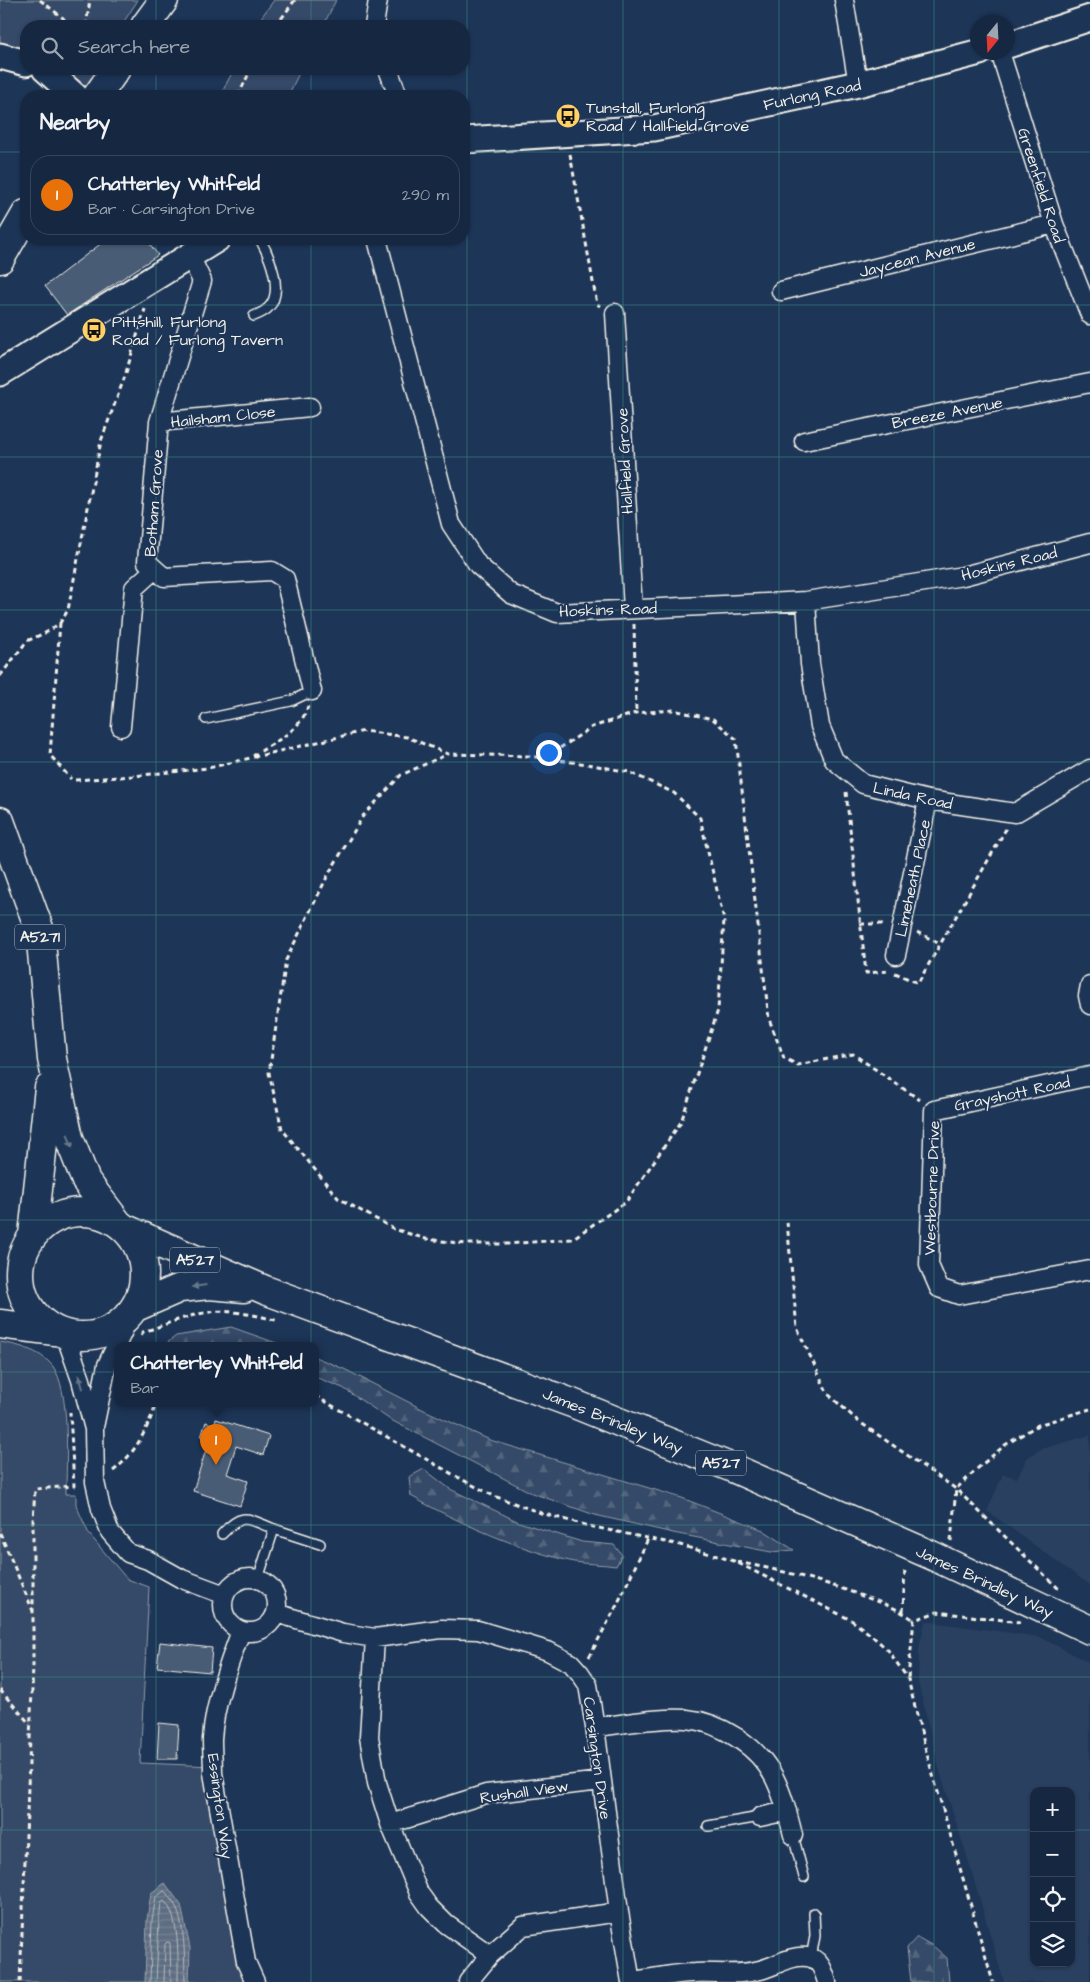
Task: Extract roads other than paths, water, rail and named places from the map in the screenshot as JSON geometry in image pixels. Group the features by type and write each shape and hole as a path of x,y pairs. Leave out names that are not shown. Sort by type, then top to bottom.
{"main road":[{"path":"150,20 164,0"},
{"path":"101,90 112,75"},
{"path":"0,259 20,224"},
{"name":"A5271","path":"0,821 40,930 52,1059 69,1138 86,1181 122,1225"},
{"name":"A5271","path":"30,1240 45,1140 52,1059"},
{"name":"A527","path":"0,1259 30,1240 41,1227 60,1216 81,1211 102,1215 122,1225"},
{"path":"122,1225 138,1245 145,1269 143,1290 135,1320"},
{"name":"James Brindley Way","path":"122,1225 265,1290 572,1403 726,1465 931,1555 1090,1630"},
{"path":"30,1240 20,1270 22,1293 27,1304 42,1322 60,1333"},
{"name":"James Brindley Way","path":"135,1320 180,1288 209,1284 265,1290"},
{"name":"A527","path":"0,1324 77,1337 92,1336 135,1320"}],"street":[{"path":"375,20 378,0"},
{"path":"844,0 858,84"},
{"path":"1015,43 1090,18"},
{"name":"Furlong Road","path":"470,140 654,128 858,84 970,55"},
{"path":"0,56 20,61"},
{"name":"Greenfield Road","path":"1003,60 1054,224 1090,315"},
{"path":"52,75 68,90"},
{"path":"390,75 396,90"},
{"name":"Jaycean Avenue","path":"781,291 1054,224"},
{"path":"0,373 207,245"},
{"name":"Hoskins Road","path":"379,245 451,524 478,565 511,594 557,613 806,601 963,576 1090,543"},
{"name":"Hailsham Close","path":"190,256 202,281 159,422 310,407"},
{"name":"Hallfield Grove","path":"615,314 633,609"},
{"name":"Breeze Avenue","path":"804,441 1090,383"},
{"name":"Botham Grove","path":"159,422 147,562 164,577 272,571 285,579 312,691"},
{"path":"121,727 134,588 154,569"},
{"name":"Linda Road","path":"806,601 810,664 820,726 834,760 863,784 928,800 1015,813 1090,769"},
{"name":"Limeheath Place","path":"896,955 928,800"},
{"path":"1090,985 1088,996 1090,1006"},
{"name":"Grayshott Road","path":"934,1110 1090,1076"},
{"name":"Westbourne Drive","path":"934,1110 929,1265 939,1288 959,1295 1090,1270"},
{"path":"121,1342 135,1320"},
{"path":"60,1333 81,1380 94,1429"},
{"path":"114,1354 107,1365 94,1429 95,1482 101,1509 110,1532 128,1553 148,1560 182,1579 225,1594"},
{"path":"258,1579 268,1584 274,1593 277,1603 276,1613 269,1624 260,1630 251,1632 241,1631 231,1625 224,1615 222,1604 225,1594 231,1585 239,1580 258,1579"},
{"name":"Carsington Drive","path":"276,1613 343,1633 375,1638 441,1629 478,1630 548,1650 571,1663 588,1685 619,1912 631,1982"},
{"name":"Essington Way","path":"241,1631 229,1665 212,1737 214,1773 246,1962 255,1982"},
{"path":"375,1638 369,1736 376,1782 390,1824 418,1893 446,1924 490,1955"},
{"path":"595,1727 688,1719 718,1728 741,1739 760,1757 774,1775 787,1811 793,1835"},
{"name":"Rushall View","path":"390,1824 486,1794 602,1781"},
{"path":"760,1817 787,1811"},
{"path":"468,1982 490,1955 523,1926 619,1912"},
{"path":"631,1982 694,1973 726,1975 760,1970 792,1958 811,1958 822,1966 827,1982"}],"lane":[{"path":"254,316 269,307 275,289 273,270 263,245"},
{"path":"206,719 291,701 312,691"},
{"path":"222,1534 233,1522 245,1518 320,1544"},
{"path":"258,1579 274,1529"},
{"path":"708,1826 760,1817"},
{"path":"793,1835 804,1877"},
{"path":"811,1958 815,1936 814,1913"}],"water":[{"path":"165,1883 181,1905 190,1948 189,1982 145,1982 147,1920 151,1893"}],"place":[{"name":"Tunstall, Furlong Road / Hallfield Grove","path":"568,116"},
{"name":"Pittshill, Furlong Road / Furlong Tavern","path":"94,330"},
{"name":"Chatterley Whitfeld","path":"216,1465"}]}
